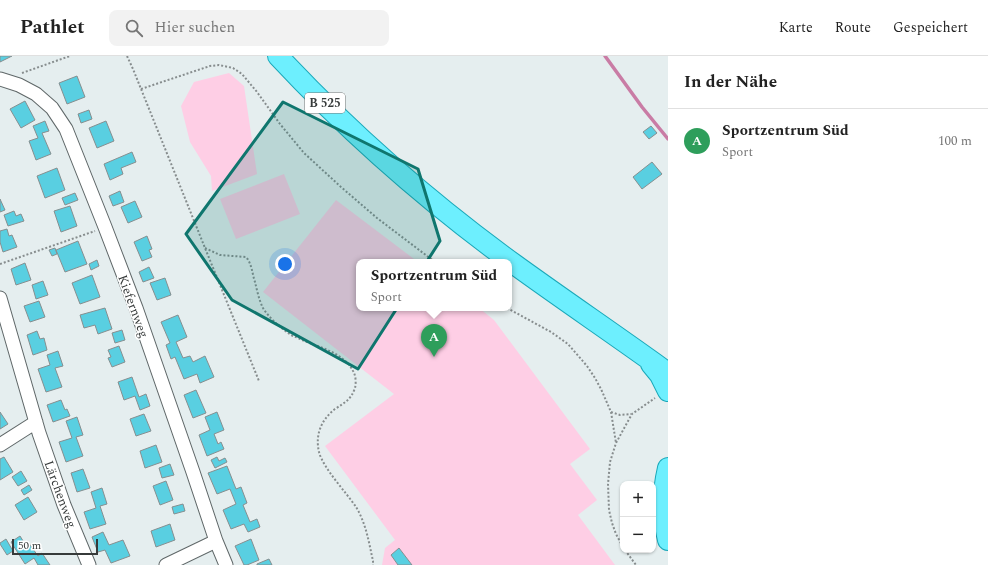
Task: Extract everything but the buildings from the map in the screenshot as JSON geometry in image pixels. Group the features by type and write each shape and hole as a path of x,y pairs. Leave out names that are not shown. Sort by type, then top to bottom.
{"main road":[{"name":"B 525","path":"278,56 343,121 379,154 468,229 507,259"},
{"name":"B 525","path":"512,262 668,372"},
{"path":"643,355 660,375 663,393"},
{"path":"668,468 663,500 664,518 668,540"}],"street":[{"name":"Kiefernweg","path":"0,79 19,85 36,94 52,108 66,129 136,308 216,541 226,565"},
{"name":"Lärchenweg","path":"0,298 36,422 64,505 89,565"},
{"path":"0,445 36,422"},
{"path":"166,565 216,541"}],"path":[{"path":"0,79 70,56"},
{"path":"127,56 259,381"},
{"path":"141,89 210,66 218,65 233,68 242,74 304,153 341,188 377,218 431,259"},
{"path":"0,264 105,227"},
{"path":"205,248 220,255 246,257 250,262 263,307 270,317 292,336 333,352 350,366 355,376 356,387 349,400 334,410 321,425 317,442 319,453 324,464 356,507 363,521 368,535 373,565"},
{"path":"512,311 551,332 568,344 587,366 595,378 611,412 616,443"},
{"path":"620,541 612,523 609,510 608,484 610,462 616,443 632,414 663,393"},
{"path":"611,412 620,415 632,414"},
{"path":"627,553 636,565"}],"highlighted area":[{"path":"283,102 418,169 440,241 358,369 232,300 186,234"}],"shaded area":[{"path":"229,73 244,86 257,174 212,191 211,176 190,142 181,106 194,82"},
{"path":"284,174 300,214 236,239 220,199"},
{"path":"336,200 414,259 356,259 356,311 483,311 494,320 590,449 570,464 597,500 578,515 615,565 382,565 385,548 395,540 325,446 394,394 263,292"}],"waterway":[{"path":"605,56 642,107 668,139"}],"place":[{"name":"Sportzentrum Süd","path":"434,357"}]}
